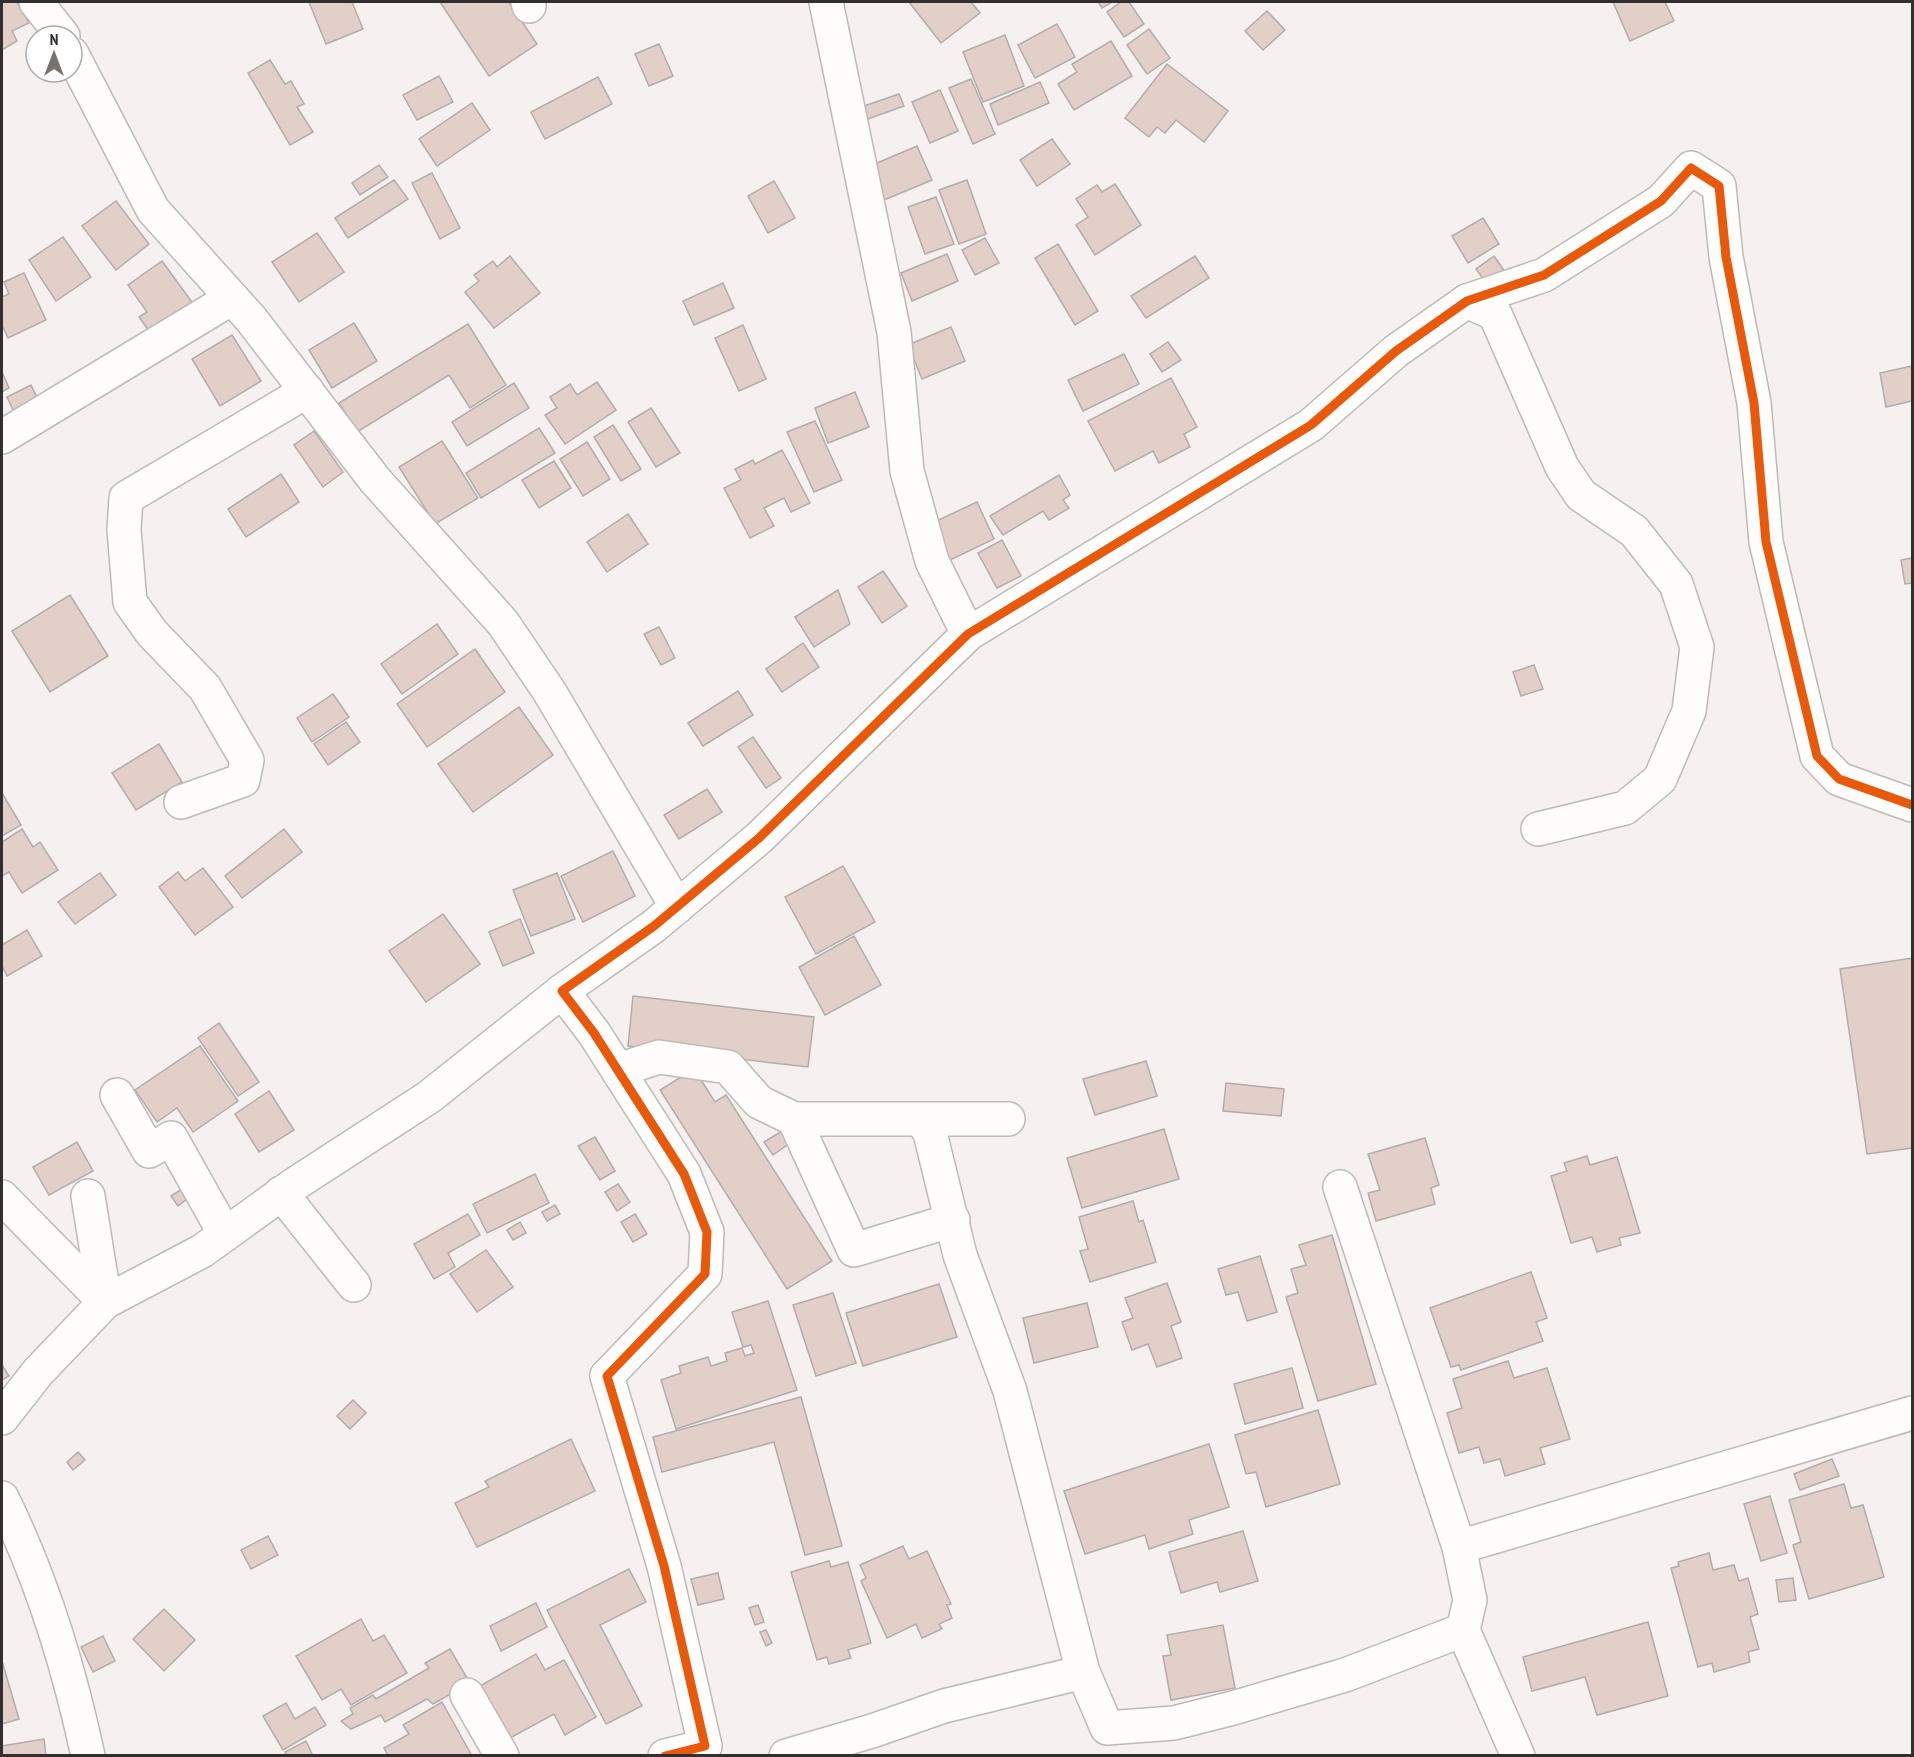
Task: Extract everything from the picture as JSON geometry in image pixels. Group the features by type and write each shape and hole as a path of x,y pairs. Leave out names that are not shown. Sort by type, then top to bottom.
{"street":[{"path":"36,2 53,24"},
{"path":"826,2 894,332 908,471 932,561 968,634"},
{"path":"84,77 153,210 232,298 375,480 503,623 549,691 677,907"},
{"path":"2,1418 38,1372 105,1302 202,1251 280,1193 429,1097 562,991 654,927 759,838 968,634 1311,425 1396,351 1467,301 1544,275 1661,201 1691,168 1719,186 1726,257 1754,403 1766,542 1817,756 1839,779 1912,805"},
{"path":"2,436 232,298"},
{"path":"1467,301 1495,314 1562,467 1581,495 1634,531 1676,584 1697,647 1689,711 1660,779 1625,808 1538,830"},
{"path":"181,802 243,780 247,760 205,688 152,633 130,602 124,530 126,498 307,391"},
{"path":"562,991 618,1070 684,1174 707,1232 705,1274 607,1376 664,1566 714,1752 665,1755"},
{"path":"618,1070 659,1058 728,1067 759,1102 794,1119 1008,1119"},
{"path":"117,1095 149,1151 171,1138 225,1234"},
{"path":"794,1119 854,1250 953,1220"},
{"path":"922,1120 930,1133 960,1255 1010,1391 1083,1672 1112,1742 1345,1675 1463,1630"},
{"path":"1340,1187 1459,1547 1470,1600 1463,1630 1518,1755"},
{"path":"280,1193 354,1286"},
{"path":"88,1196 105,1302"},
{"path":"2,1197 105,1302"},
{"path":"1459,1547 1912,1413"},
{"path":"2,1498 33,1565 63,1657 88,1755"},
{"path":"786,1755 872,1731 944,1706 1083,1672"},
{"path":"466,1695 502,1755"}],"building":[{"path":"2,2 17,2 29,23 12,31 17,41 2,50"},
{"path":"309,2 352,2 363,29 326,44"},
{"path":"440,2 509,2 537,44 489,76"},
{"path":"909,2 971,2 980,13 941,43"},
{"path":"1098,2 1112,2 1102,8"},
{"path":"1121,2 1129,2 1144,24 1124,37 1107,12"},
{"path":"1613,2 1665,2 1674,21 1630,41"},
{"path":"1267,11 1285,30 1263,50 1245,31"},
{"path":"1057,24 1075,57 1035,78 1018,45"},
{"path":"1149,29 1170,58 1147,74 1127,45"},
{"path":"1005,35 1024,86 983,102 963,52"},
{"path":"1111,41 1132,76 1074,110 1058,84 1077,72 1072,64"},
{"path":"659,44 673,76 649,86 635,54"},
{"path":"270,60 285,84 291,81 304,104 297,107 313,132 290,145 248,73"},
{"path":"1167,64 1228,111 1204,142 1176,120 1165,133 1157,127 1149,137 1125,118"},
{"path":"439,76 453,102 417,120 403,95"},
{"path":"598,77 612,104 545,139 531,112"},
{"path":"971,79 995,134 973,144 949,88"},
{"path":"1040,82 1049,103 998,125 990,104"},
{"path":"940,90 958,131 930,143 912,102"},
{"path":"899,94 904,106 865,120 861,107"},
{"path":"472,103 490,130 437,166 419,139"},
{"path":"1052,139 1070,164 1037,186 1020,160"},
{"path":"917,146 932,180 884,200 870,166"},
{"path":"379,165 388,177 360,195 352,183"},
{"path":"432,173 460,228 440,239 412,183"},
{"path":"394,180 408,199 348,238 335,218"},
{"path":"967,180 986,234 959,244 939,190"},
{"path":"774,181 795,218 768,233 748,196"},
{"path":"1115,184 1141,225 1095,255 1076,225 1088,217 1076,199 1097,185 1102,192"},
{"path":"936,197 954,244 925,254 908,207"},
{"path":"116,201 149,244 116,270 82,226"},
{"path":"1483,218 1499,244 1468,263 1452,236"},
{"path":"317,233 344,272 299,302 272,262"},
{"path":"63,237 91,277 56,301 29,260"},
{"path":"985,238 999,263 975,275 962,250"},
{"path":"1058,244 1098,311 1075,325 1035,258"},
{"path":"947,254 958,281 912,301 901,273"},
{"path":"510,256 540,293 494,328 465,292 479,281 474,275 493,261 497,267"},
{"path":"1195,256 1209,278 1146,318 1131,296"},
{"path":"1494,256 1508,276 1490,288 1476,269"},
{"path":"162,261 197,309 154,338 139,317 147,312 128,285"},
{"path":"24,273 46,320 8,338 2,325 2,297 9,294 4,282"},
{"path":"723,283 734,308 694,325 683,301"},
{"path":"354,323 377,361 332,388 309,350"},
{"path":"468,324 506,385 470,408 449,375 357,432 339,403"},
{"path":"743,325 766,379 739,391 715,338"},
{"path":"951,327 965,361 922,379 908,345"},
{"path":"232,335 261,381 220,406 192,359"},
{"path":"1168,342 1181,360 1162,372 1150,354"},
{"path":"1124,354 1139,384 1083,411 1068,380"},
{"path":"1912,366 1912,401 1886,407 1880,373"},
{"path":"2,372 9,388 2,392"},
{"path":"1171,378 1197,427 1184,434 1190,447 1159,463 1153,451 1115,471 1088,421"},
{"path":"597,382 616,410 565,444 545,415 557,408 550,397 570,384 577,395"},
{"path":"514,383 529,408 467,446 452,422"},
{"path":"31,385 40,404 16,416 7,397"},
{"path":"855,392 869,427 828,443 815,408"},
{"path":"651,408 680,453 656,467 628,422"},
{"path":"815,421 842,480 814,492 787,432"},
{"path":"613,425 641,469 621,481 594,437"},
{"path":"539,428 555,453 481,498 466,473"},
{"path":"314,431 343,472 323,487 294,445"},
{"path":"442,441 478,498 435,524 399,467"},
{"path":"587,442 610,479 583,496 560,459"},
{"path":"782,450 810,503 791,512 784,498 764,508 774,526 750,538 724,488 741,480 735,469 753,460 755,464"},
{"path":"554,461 571,488 539,508 522,480"},
{"path":"281,474 299,502 246,537 228,509"},
{"path":"1059,475 1070,495 1063,500 1069,508 1049,520 1043,511 1003,535 990,516"},
{"path":"977,502 994,539 950,560 932,523"},
{"path":"628,514 648,544 607,572 587,542"},
{"path":"1002,540 1021,576 997,588 978,553"},
{"path":"1912,558 1912,583 1905,584 1901,560"},
{"path":"883,571 907,606 882,623 858,587"},
{"path":"838,590 850,624 814,647 795,617"},
{"path":"70,595 108,656 50,692 12,631"},
{"path":"437,624 458,654 402,694 381,664"},
{"path":"659,627 675,658 661,665 644,634"},
{"path":"803,643 819,667 782,692 766,669"},
{"path":"475,649 505,692 427,747 397,704"},
{"path":"1534,665 1543,689 1521,696 1513,672"},
{"path":"738,691 753,715 703,746 688,723"},
{"path":"333,694 349,717 312,742 297,718"},
{"path":"519,707 553,755 473,812 438,764"},
{"path":"346,722 360,742 328,765 314,744"},
{"path":"753,737 781,778 766,788 738,747"},
{"path":"159,744 182,782 136,810 112,773"},
{"path":"707,789 722,812 679,839 664,815"},
{"path":"2,793 21,825 2,836"},
{"path":"22,829 33,847 40,842 58,870 22,893 9,872 2,876 2,842"},
{"path":"284,829 302,852 242,898 225,876"},
{"path":"613,851 635,896 583,922 561,876"},
{"path":"843,866 875,922 816,954 785,897"},
{"path":"203,868 233,907 195,935 159,887 178,872 185,881"},
{"path":"100,873 116,895 75,924 58,902"},
{"path":"557,873 575,919 531,936 513,890"},
{"path":"443,914 480,964 426,1002 389,951"},
{"path":"520,919 534,953 503,966 489,932"},
{"path":"27,930 42,956 7,976 2,966 2,945"},
{"path":"854,936 881,985 825,1015 799,967"},
{"path":"1912,958 1912,1148 1867,1154 1840,969"},
{"path":"633,996 814,1017 808,1067 628,1046"},
{"path":"219,1023 259,1082 238,1096 198,1038"},
{"path":"200,1046 238,1101 193,1132 177,1108 157,1122 135,1090"},
{"path":"1146,1061 1157,1096 1095,1115 1083,1079"},
{"path":"694,1069 715,1102 726,1095 832,1261 787,1289 660,1090"},
{"path":"1226,1083 1284,1089 1281,1116 1223,1111"},
{"path":"269,1091 294,1130 259,1152 235,1114"},
{"path":"1164,1129 1179,1179 1082,1208 1067,1158"},
{"path":"782,1131 790,1143 773,1155 764,1142"},
{"path":"595,1137 615,1171 600,1180 578,1146"},
{"path":"1425,1138 1439,1185 1431,1188 1435,1204 1376,1221 1368,1193 1380,1190 1368,1154"},
{"path":"77,1142 93,1171 49,1195 33,1167"},
{"path":"1587,1156 1590,1165 1617,1157 1640,1233 1619,1238 1621,1245 1597,1252 1592,1237 1571,1243 1551,1176 1567,1171 1564,1163"},
{"path":"535,1174 549,1203 487,1233 473,1204"},
{"path":"618,1184 630,1202 617,1211 605,1192"},
{"path":"182,1189 188,1198 178,1206 171,1196"},
{"path":"1133,1201 1139,1222 1143,1220 1156,1262 1090,1282 1080,1251 1088,1249 1079,1217"},
{"path":"555,1205 560,1214 547,1221 542,1212"},
{"path":"468,1214 480,1235 448,1253 455,1267 434,1279 414,1244"},
{"path":"635,1214 647,1234 633,1242 621,1222"},
{"path":"520,1222 526,1233 513,1240 507,1230"},
{"path":"1332,1235 1376,1384 1318,1401 1286,1297 1298,1293 1291,1269 1306,1265 1299,1245"},
{"path":"486,1250 513,1287 477,1312 450,1274"},
{"path":"1260,1256 1277,1312 1247,1321 1238,1292 1226,1295 1218,1269"},
{"path":"1531,1272 1547,1318 1536,1322 1543,1341 1461,1370 1459,1365 1451,1367 1430,1308"},
{"path":"1167,1283 1181,1322 1171,1326 1182,1358 1157,1367 1148,1344 1132,1350 1122,1322 1133,1318 1125,1298"},
{"path":"939,1284 957,1337 863,1366 846,1313"},
{"path":"833,1293 856,1363 816,1376 793,1305"},
{"path":"768,1301 797,1390 676,1429 661,1380 681,1373 679,1366 708,1357 711,1366 727,1361 725,1353 742,1348 745,1356 754,1353 751,1345 743,1347 732,1312"},
{"path":"1087,1303 1098,1347 1034,1363 1023,1318"},
{"path":"1508,1361 1514,1378 1547,1368 1570,1439 1540,1448 1545,1464 1505,1476 1500,1459 1484,1463 1479,1447 1459,1453 1447,1413 1462,1408 1453,1379"},
{"path":"2,1365 9,1376 2,1380"},
{"path":"1292,1368 1303,1408 1245,1424 1234,1384"},
{"path":"801,1397 842,1546 805,1555 774,1442 662,1472 653,1437"},
{"path":"353,1400 366,1413 350,1429 337,1416"},
{"path":"1318,1410 1340,1484 1266,1507 1256,1472 1246,1474 1235,1435"},
{"path":"571,1439 595,1491 477,1547 455,1503 489,1487 485,1481"},
{"path":"1209,1444 1229,1507 1189,1520 1193,1534 1149,1549 1145,1535 1085,1554 1064,1491"},
{"path":"78,1452 85,1460 73,1470 67,1462"},
{"path":"1832,1459 1839,1476 1800,1490 1794,1474"},
{"path":"1844,1484 1851,1508 1863,1505 1884,1577 1809,1599 1793,1545 1801,1542 1789,1500"},
{"path":"1770,1496 1787,1553 1761,1561 1744,1504"},
{"path":"1243,1531 1258,1581 1220,1592 1217,1582 1181,1593 1169,1552"},
{"path":"268,1536 278,1555 251,1569 241,1550"},
{"path":"903,1546 909,1559 927,1551 951,1604 947,1605 952,1618 939,1624 942,1629 922,1638 916,1624 887,1638 861,1581 866,1578 860,1565"},
{"path":"1709,1553 1713,1570 1734,1565 1739,1581 1748,1578 1758,1614 1750,1617 1759,1649 1748,1652 1750,1662 1714,1672 1712,1663 1698,1667 1671,1568 1679,1566 1678,1562"},
{"path":"829,1561 831,1567 848,1562 871,1643 848,1650 851,1658 829,1664 827,1657 817,1660 791,1572"},
{"path":"629,1569 646,1602 600,1625 642,1706 606,1724 547,1610"},
{"path":"718,1573 724,1599 698,1605 691,1579"},
{"path":"1793,1578 1796,1600 1779,1602 1776,1580"},
{"path":"536,1603 547,1627 501,1651 490,1626"},
{"path":"758,1605 764,1622 755,1625 749,1608"},
{"path":"164,1609 195,1640 164,1671 133,1639"},
{"path":"361,1619 373,1641 384,1635 407,1673 351,1705 341,1689 322,1700 296,1656"},
{"path":"1648,1622 1668,1696 1597,1715 1585,1677 1532,1691 1523,1657"},
{"path":"1223,1625 1235,1688 1171,1700 1163,1656 1171,1655 1167,1635"},
{"path":"766,1630 772,1643 766,1646 760,1632"},
{"path":"103,1636 115,1661 93,1672 81,1647"},
{"path":"450,1649 470,1683 433,1704 427,1699 385,1722 381,1715 351,1729 341,1721 353,1714 350,1708 373,1695 376,1699 429,1668 425,1663"},
{"path":"536,1654 545,1670 564,1660 596,1717 565,1735 554,1714 510,1738 480,1686"},
{"path":"2,1661 19,1719 2,1724"},
{"path":"442,1702 472,1756 388,1756 384,1748 409,1734 403,1725"},
{"path":"286,1703 295,1719 315,1707 326,1725 283,1750 263,1716"},
{"path":"44,1739 46,1756 2,1756 2,1746"},
{"path":"306,1741 313,1756 287,1756 285,1752"}],"cycle path":[{"path":"665,1756 705,1746 664,1566 607,1376 705,1274 707,1232 684,1174 594,1033 562,991 654,926 759,838 968,634 1311,425 1396,351 1467,301 1544,275 1661,201 1691,168 1719,186 1726,257 1754,403 1766,542 1817,756 1839,779 1912,805"}]}
